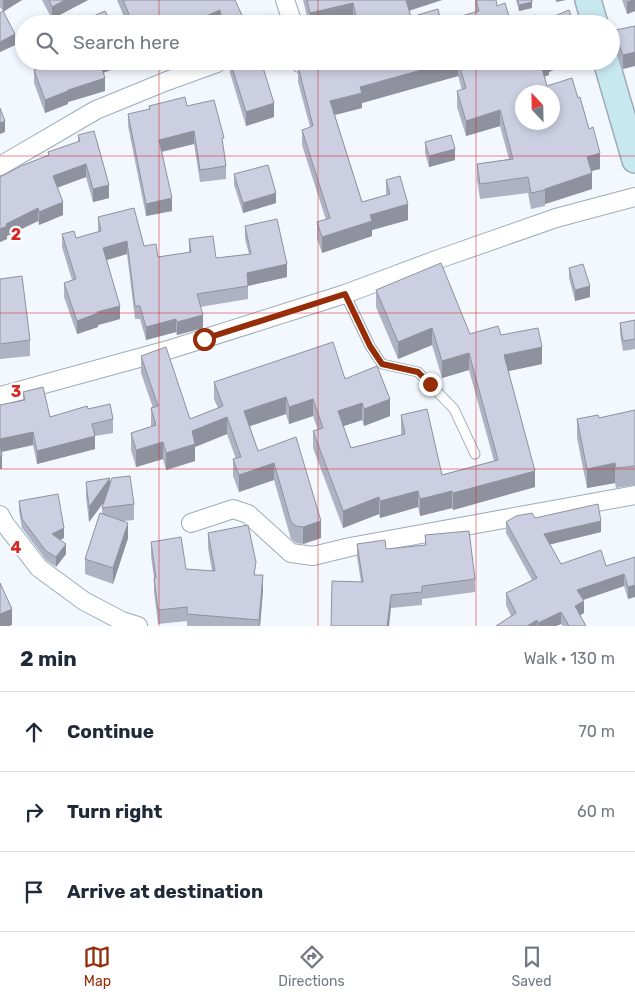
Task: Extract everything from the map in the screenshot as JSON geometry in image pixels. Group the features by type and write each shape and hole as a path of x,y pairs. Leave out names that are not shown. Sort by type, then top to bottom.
{"street":[{"path":"285,0 290,15"},
{"path":"588,0 592,15"},
{"path":"0,166 96,110 198,70"},
{"path":"609,70 635,160"},
{"path":"0,396 13,394 95,369 168,350 345,294 556,218 635,197"},
{"path":"191,523 233,509 248,514 291,554 313,556 350,547 635,495"},
{"path":"0,515 4,524 39,568 84,601 122,621 138,626"}],"lane":[{"path":"345,294 370,346 382,364 418,372 454,410 475,454"}],"building":[{"path":"49,0 65,0 52,7"},
{"path":"123,0 235,0 242,15 221,15 220,10 208,15 129,15"},
{"path":"307,0 406,0 410,15 356,15 353,3 310,13"},
{"path":"476,0 496,0 497,6 505,3 509,15 465,15 479,11"},
{"path":"518,0 532,0 532,2 519,5"},
{"path":"438,9 439,15 418,15"},
{"path":"569,10 571,15 557,15"},
{"path":"3,11 15,34 0,42 0,13"},
{"path":"105,11 107,15 96,15"},
{"path":"635,26 635,52 623,55 620,47 620,29"},
{"path":"34,70 102,70 105,78 45,100"},
{"path":"233,70 264,70 274,103 246,112"},
{"path":"299,70 421,70 360,87 362,93 330,101 362,202 390,194 386,180 400,176 408,204 370,215 372,221 322,237 317,222 330,218 302,130 313,126"},
{"path":"461,70 542,70 547,85 515,85 515,130 560,130 560,85 550,85 572,78 578,98 580,97 589,129 593,127 600,153 587,157 592,173 545,190 531,193 528,177 480,184 477,164 513,159 500,110 466,121 457,91 466,88"},
{"path":"185,97 187,106 214,100 224,138 222,138 226,166 200,170 194,131 159,140 172,198 146,204 128,114 150,109 149,106"},
{"path":"0,108 5,121 0,123"},
{"path":"94,131 109,185 93,189 86,164 53,176 63,202 39,212 38,208 0,229 0,177 49,155 48,152 80,141 78,135"},
{"path":"451,135 455,149 429,156 425,142"},
{"path":"268,165 276,193 243,203 234,174"},
{"path":"134,208 144,246 156,244 158,257 191,252 189,239 213,236 216,258 251,254 245,226 277,219 287,264 247,273 248,286 197,294 203,315 177,322 176,319 146,327 140,306 135,306 127,241 103,248 120,306 97,312 77,321 64,283 76,279 62,234 74,231 76,238 101,231 98,217"},
{"path":"441,263 470,334 498,326 501,335 538,328 542,347 504,355 535,471 453,493 452,491 420,499 418,491 380,501 379,497 343,511 313,431 323,428 313,399 289,407 286,397 244,411 258,451 296,437 321,521 303,527 296,526 291,522 274,463 239,475 233,459 241,457 227,417 192,431 195,444 166,453 163,442 136,450 131,433 156,425 151,408 158,406 141,356 166,347 190,419 223,406 214,382 333,342 345,379 377,366 390,399 364,409 362,403 338,411 351,448 405,434 401,415 427,409 442,475 498,460 469,353 442,361 432,328 398,342 376,290"},
{"path":"583,264 590,286 575,290 569,268"},
{"path":"22,276 30,340 0,344 0,279"},
{"path":"635,320 635,339 623,341 620,323"},
{"path":"43,387 50,417 87,406 88,409 110,404 113,419 92,424 95,436 37,451 33,432 0,439 0,405 25,400 23,392"},
{"path":"635,410 635,466 616,468 615,463 587,469 577,419 598,415 599,418"},
{"path":"130,476 134,504 102,508 112,478"},
{"path":"110,478 89,507 86,482"},
{"path":"58,494 64,528 52,534 66,544 56,557 46,551 22,519 19,501"},
{"path":"598,504 601,521 544,534 561,564 601,550 606,566 635,557 635,585 628,587 624,574 577,590 584,601 575,606 586,626 569,626 561,612 538,623 537,620 527,626 496,626 516,613 506,593 537,578 506,522 516,516 532,513 535,518"},
{"path":"100,513 128,523 113,568 85,559"},
{"path":"248,525 256,562 254,575 263,575 259,620 187,614 187,607 158,610 151,542 181,537 186,569 215,571 208,533"},
{"path":"469,531 475,579 422,586 422,592 391,595 387,626 331,626 332,581 363,582 357,544 385,540 386,549 426,545 425,535"},
{"path":"0,583 12,609 0,614"}],"route":[{"path":"204,339 345,294 370,346 382,364 418,372 430,384"}]}
